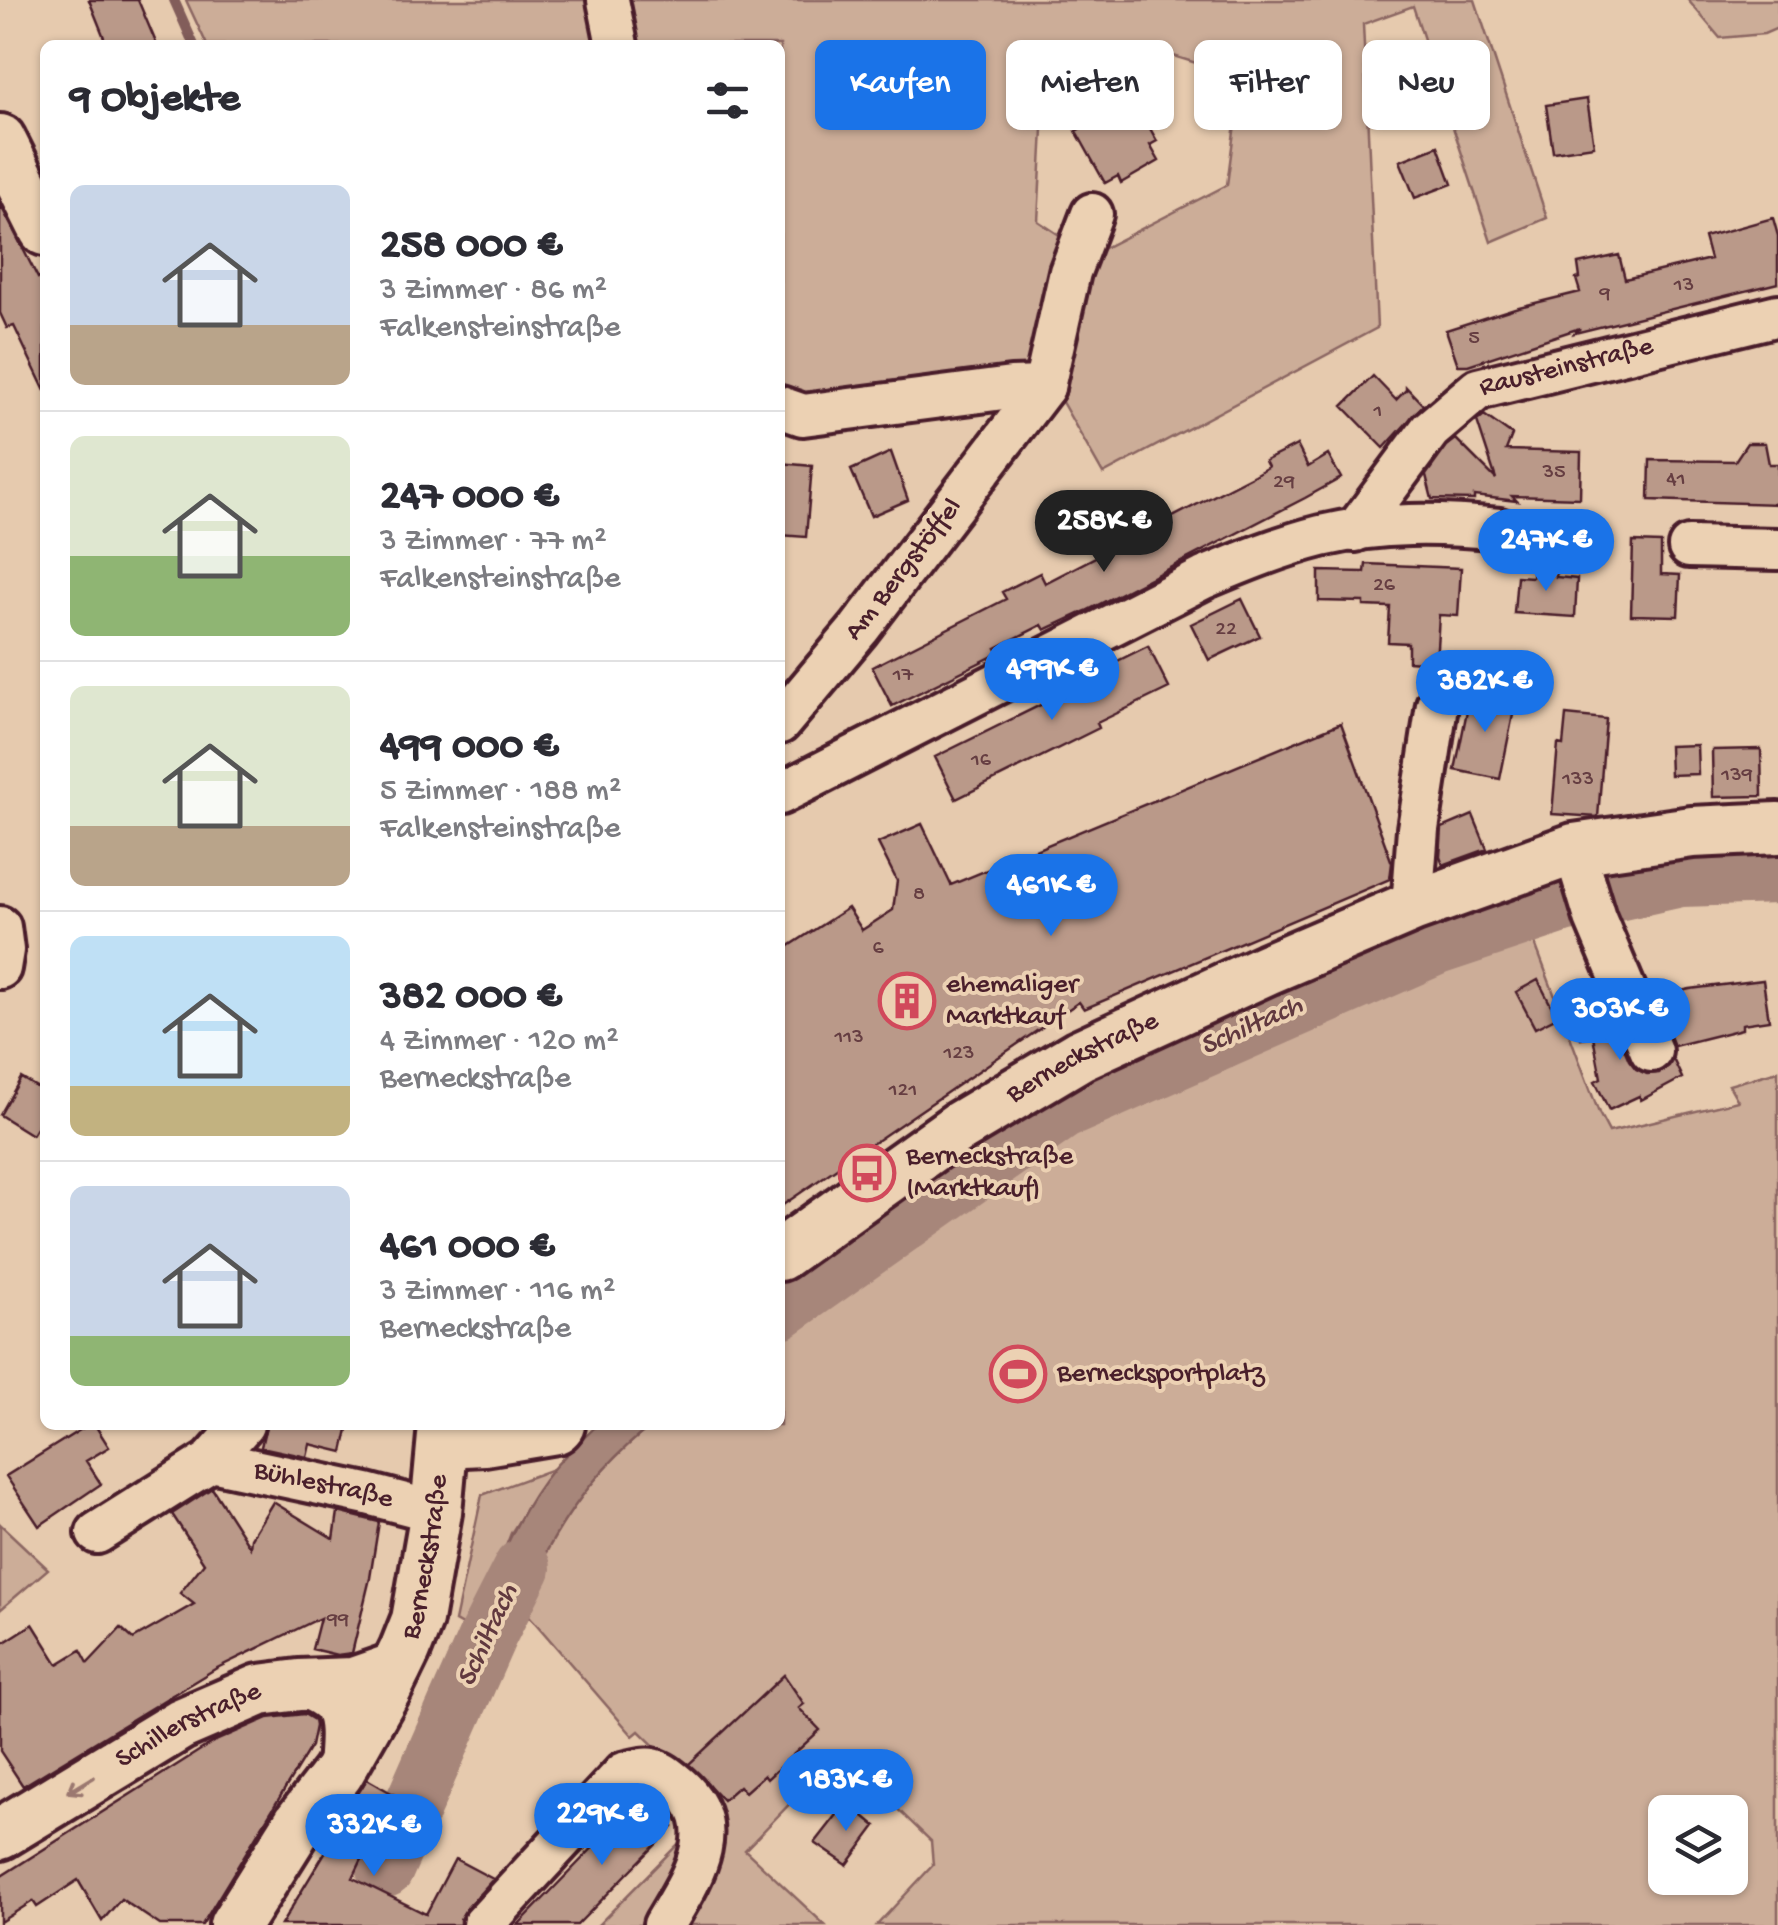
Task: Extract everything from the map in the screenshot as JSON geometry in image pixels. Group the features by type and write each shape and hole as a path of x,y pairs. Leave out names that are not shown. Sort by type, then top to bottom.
{"main road":[{"path":"0,140 40,220"},
{"name":"Berneckstraße","path":"785,1251 959,1127 1080,1055 1412,907 1692,832 1778,828"},
{"name":"Berneckstraße","path":"235,1925 299,1823 338,1773 396,1668 417,1620 436,1512 444,1434 484,1440 544,1430"},
{"name":"Schillerstraße","path":"0,1834 181,1724 260,1690 353,1684 396,1668"}],"street":[{"path":"608,0 616,40"},
{"path":"785,410 803,415 1011,388 1044,388 1070,272 1092,214"},
{"name":"Rausteinstraße","path":"1356,531 1430,430 1478,390 1778,316"},
{"name":"Am Bergstöffel","path":"785,717 859,629 1044,388"},
{"path":"785,791 1204,578 1259,555 1322,536 1401,524 1499,529"},
{"path":"1689,548 1778,549"},
{"path":"1412,907 1418,828 1437,705"},
{"path":"1578,861 1595,918 1651,1050"},
{"path":"0,927 0,968"},
{"name":"Bühlestraße","path":"96,1533 210,1461 238,1430"},
{"name":"Bühlestraße","path":"210,1461 436,1512"},
{"path":"299,1685 333,1706 339,1728 338,1773"},
{"path":"483,1925 624,1772 658,1768 686,1792 702,1818 704,1842 690,1879 664,1925"}],"shaded area":[{"path":"186,0 1475,0 1488,40 1424,40 1413,6 1363,24 1362,130 1368,130 1377,328 1103,474 1058,395 785,418 785,40 205,40","holes":["1006,40 1174,40 1174,56 1194,62 1194,40 1342,40 1342,130 1234,130 1227,185 1096,252 1067,240 1038,221 1043,130 1006,130"]},
{"path":"1688,0 1778,0 1778,28 1764,34 1720,38"},
{"path":"1490,45 1547,218 1491,242 1454,130 1490,130"},
{"path":"1531,933 1609,1132 1738,1101 1729,1085 1778,1071 1778,1925 877,1925 933,1865 931,1841 839,1753 745,1850 825,1925 683,1925 710,1878 722,1830 679,1770 639,1731 633,1736 519,1604 544,1553 574,1506 610,1463 646,1430 785,1430 785,1325 1055,1135"},
{"path":"553,1469 511,1533 469,1629 455,1621 482,1495"},
{"path":"0,1524 48,1569 0,1610"},
{"path":"683,1839 686,1853 651,1925 598,1925"}],"water":[{"path":"592,1430 646,1430 581,1497 546,1552 502,1644 469,1629 527,1506 558,1463"},
{"path":"462,1648 497,1662 400,1876 370,1861"}],"building":[{"path":"89,0 138,0 155,40 105,40"},
{"path":"1587,99 1594,146 1553,152 1546,105"},
{"path":"1151,130 1157,141 1150,145 1159,161 1121,183 1118,176 1105,183 1076,131"},
{"path":"1438,146 1452,184 1415,198 1400,161"},
{"path":"0,204 40,277 40,381 14,326 7,328 0,313"},
{"path":"1773,218 1778,236 1778,283 1575,333 1580,328 1458,365 1446,330 1580,292 1576,279 1580,278 1578,264 1619,255 1625,279 1710,259 1704,237"},
{"path":"1373,376 1396,400 1406,387 1423,405 1384,448 1343,406"},
{"path":"1484,415 1512,435 1506,450 1581,452 1580,498 1432,499 1426,475 1456,439 1496,479 1477,421"},
{"path":"1747,443 1765,443 1769,464 1778,464 1778,504 1649,500 1650,460 1735,461"},
{"path":"1297,445 1308,467 1328,455 1341,478 1086,611 1045,630 1042,625 996,648 999,653 892,706 872,667 1006,599 1002,592 1040,573 1045,583 1254,475 1268,467 1265,461"},
{"path":"891,452 908,500 871,516 851,470"},
{"path":"785,463 812,466 806,537 785,535"},
{"path":"1633,542 1661,543 1661,574 1680,575 1678,616 1631,615"},
{"path":"1366,564 1461,568 1458,616 1439,615 1436,663 1408,661 1408,643 1388,642 1390,607 1319,601 1319,571 1365,572"},
{"path":"1533,568 1557,569 1556,577 1577,579 1575,617 1514,613 1517,576 1532,577"},
{"path":"1242,599 1260,636 1209,660 1191,624"},
{"path":"1148,646 1169,688 1097,723 1099,728 956,799 935,757 1079,686 1077,681"},
{"path":"1471,691 1516,700 1500,779 1455,770"},
{"path":"1566,715 1606,719 1598,817 1552,814 1558,744 1563,745"},
{"path":"1341,723 1392,863 1390,879 1084,1009 1079,1002 785,1204 785,949 848,908 862,930 893,910 897,881 878,843 922,824 951,885"},
{"path":"1697,745 1698,774 1670,775 1669,746"},
{"path":"1761,749 1762,796 1713,797 1712,750"},
{"path":"1473,815 1487,849 1443,865 1442,828"},
{"path":"1538,980 1557,1017 1535,1028 1516,992"},
{"path":"1763,980 1769,1020 1742,1024 1742,1029 1674,1046 1654,997"},
{"path":"1607,1007 1636,1069 1647,1074 1659,1073 1673,1059 1682,1078 1641,1100 1639,1096 1609,1110 1595,1081 1601,1078 1593,1036 1581,1038 1577,1013"},
{"path":"21,1078 40,1089 40,1121 32,1135 0,1115"},
{"path":"80,1430 98,1430 109,1447 86,1461 101,1484 39,1526 6,1476"},
{"path":"265,1430 348,1430 343,1452 310,1444 307,1457 261,1447"},
{"path":"212,1488 250,1547 251,1538 273,1502 334,1539 338,1512 379,1522 352,1653 337,1655 312,1649 320,1618 215,1669 23,1786 0,1751 0,1645 33,1624 58,1664 81,1650 88,1663 121,1628 133,1639 194,1604 180,1593 204,1563 172,1514"},
{"path":"784,1675 804,1704 799,1708 820,1730 767,1779 764,1775 745,1792 739,1786 723,1800 689,1764"},
{"path":"304,1714 314,1720 311,1746 202,1925 160,1925 121,1899 102,1921 78,1880 37,1907 33,1901 0,1922 0,1877 213,1742 268,1718"},
{"path":"367,1779 393,1794 353,1878 426,1914 455,1859 493,1879 466,1909 460,1925 281,1925"},
{"path":"642,1797 673,1827 577,1925 518,1925"},
{"path":"847,1802 876,1826 847,1865 815,1843"}],"waterway":[{"path":"174,0 192,40"},
{"name":"Schiltach","path":"785,1306 1062,1111 1437,946 1563,904 1681,878 1778,875"},
{"name":"Schiltach","path":"385,1869 487,1637 522,1568"}],"place":[{"name":"ehemaliger Marktkauf","path":"907,1001"},
{"name":"Berneckstraße (Marktkauf)","path":"867,1173"},
{"name":"Bernecksportplatz","path":"1018,1374"}]}
